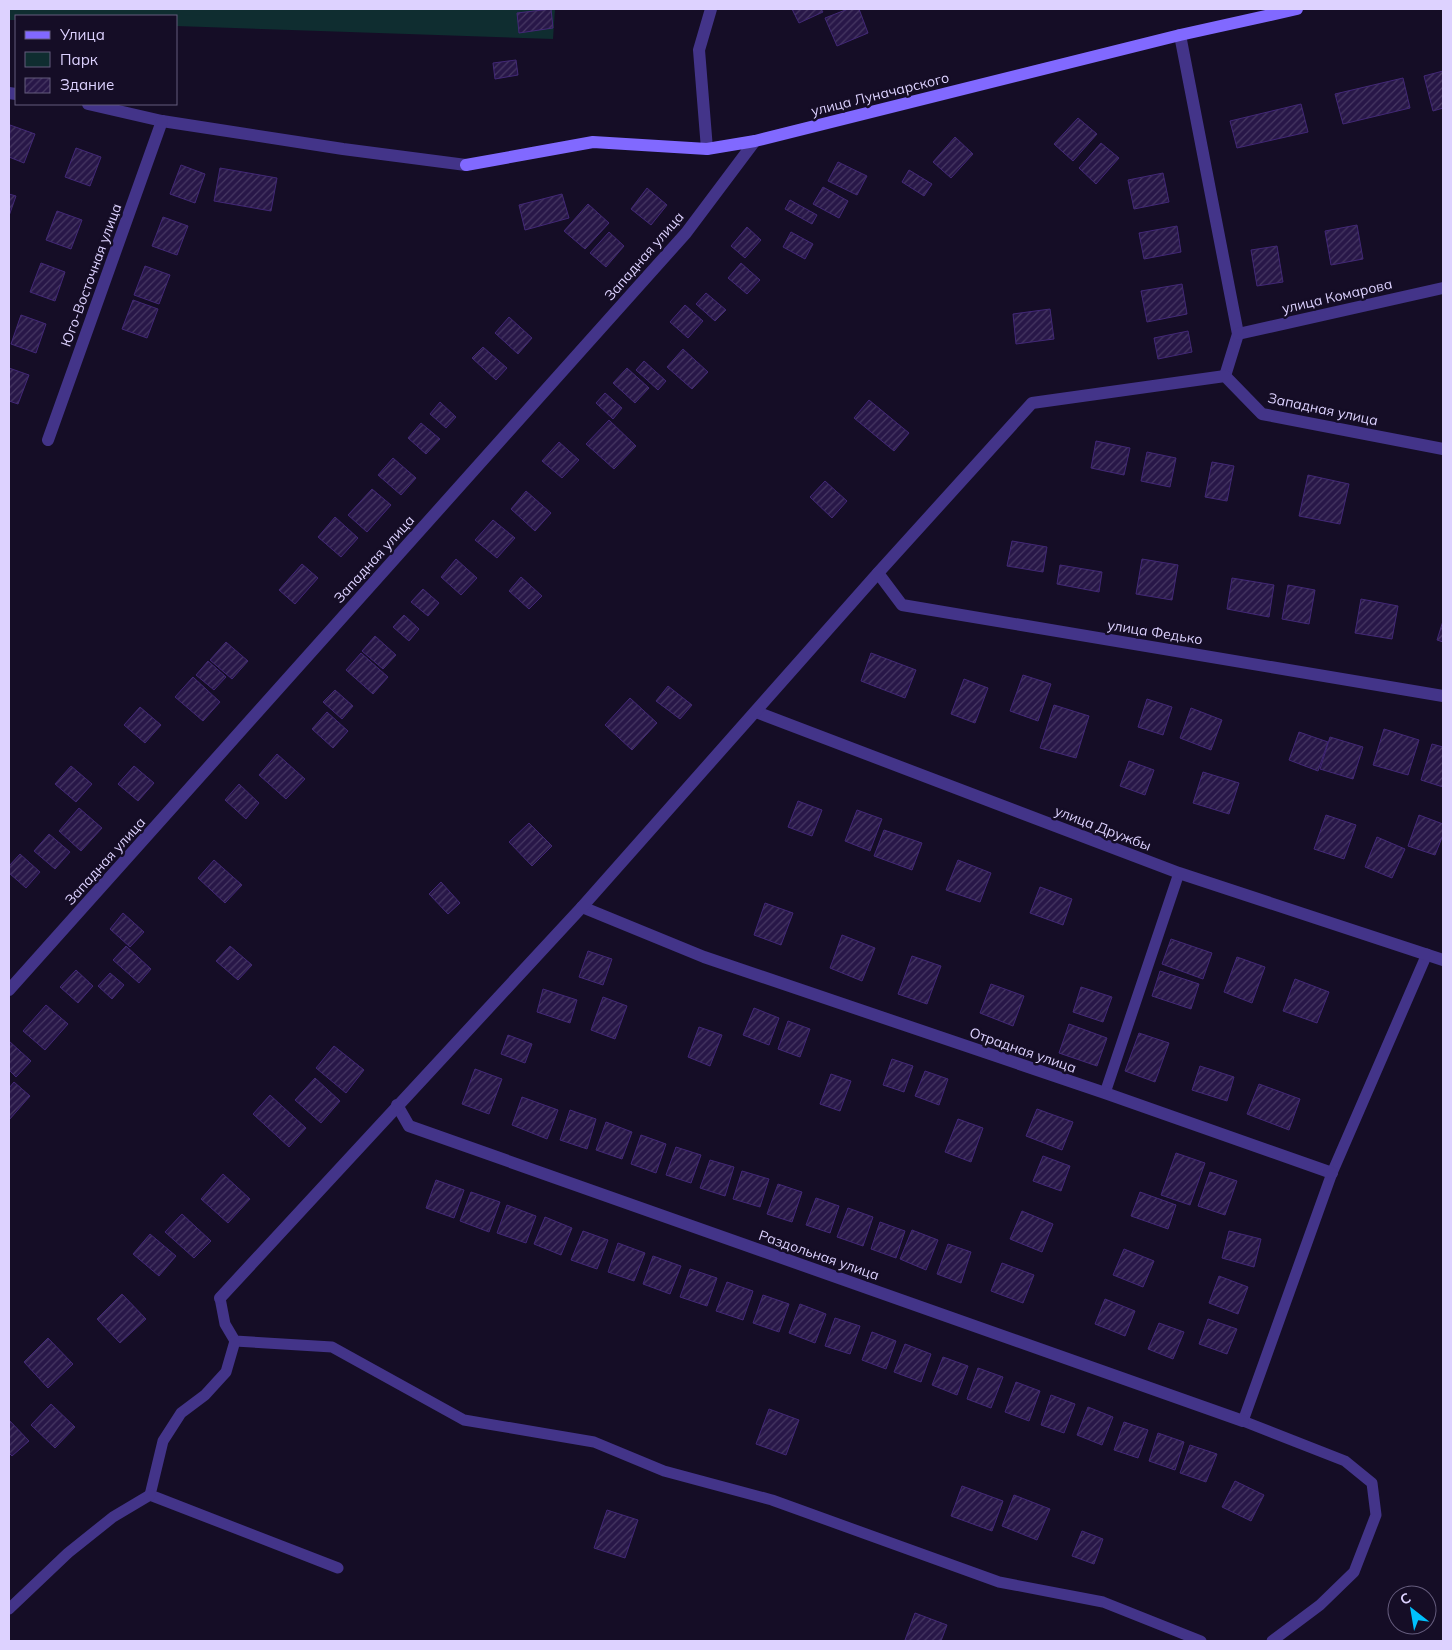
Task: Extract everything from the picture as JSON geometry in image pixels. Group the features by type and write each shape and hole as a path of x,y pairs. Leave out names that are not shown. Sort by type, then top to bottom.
{"street":[{"path":"706,149 700,50 711,9"},
{"name":"улица Луначарского","path":"162,121 343,149 466,165 593,142 706,149 755,141 1296,9"},
{"path":"220,1298 582,907 878,573 1032,403 1225,376 1238,334 1180,36"},
{"path":"92,105 162,121"},
{"name":"Юго-Восточная улица","path":"48,440 162,121"},
{"name":"Западная улица","path":"9,990 686,233 755,141"},
{"name":"улица Комарова","path":"1238,334 1443,288"},
{"name":"Западная улица","path":"1225,376 1262,414 1443,449"},
{"name":"улица Федько","path":"878,573 902,605 1443,696"},
{"name":"улица Дружбы","path":"756,712 1179,873 1443,960"},
{"name":"Отрадная улица","path":"582,907 704,957 1105,1093 1332,1173"},
{"name":"Раздольная улица","path":"397,1105 409,1126 1243,1420"}],"lane":[{"path":"1105,1093 1179,873"},
{"path":"1272,1641 1320,1605 1354,1572 1376,1514 1372,1483 1345,1461 1243,1420 1332,1173 1427,954"},
{"path":"9,1609 68,1553 112,1517 150,1495 163,1441 181,1413 205,1395 226,1372 235,1341 226,1324 220,1298"},
{"path":"235,1341 332,1347 464,1420 594,1442 664,1470 772,1500 999,1582 1103,1602 1201,1641"},
{"path":"150,1495 338,1568"}],"green space":[{"path":"9,9 555,9 553,39 178,26 178,15 15,15 15,20 9,20"}],"building":[{"path":"551,9 553,28 519,33 517,13"},
{"path":"792,9 821,9 823,12 799,23"},
{"path":"848,9 859,9 868,33 837,46 825,18"},
{"path":"516,60 518,75 495,79 493,63"},
{"path":"1443,71 1443,108 1433,111 1424,76"},
{"path":"1403,78 1410,108 1343,124 1335,94"},
{"path":"1301,104 1308,132 1237,148 1230,121"},
{"path":"1078,118 1097,134 1073,161 1054,144"},
{"path":"10,125 35,134 24,163 9,157"},
{"path":"955,137 973,154 951,178 933,162"},
{"path":"1101,143 1119,158 1096,184 1079,168"},
{"path":"76,148 101,157 90,186 65,177"},
{"path":"838,162 867,176 857,195 828,181"},
{"path":"181,165 205,174 195,203 170,194"},
{"path":"220,168 277,178 271,211 214,201"},
{"path":"909,170 932,184 924,196 902,182"},
{"path":"1163,173 1169,202 1134,209 1128,180"},
{"path":"823,187 848,201 839,218 813,204"},
{"path":"647,188 667,205 651,225 631,209"},
{"path":"9,194 16,196 9,216"},
{"path":"562,194 569,218 525,230 519,205"},
{"path":"790,200 817,215 812,224 785,209"},
{"path":"588,204 609,223 585,249 564,231"},
{"path":"57,211 82,220 71,249 46,240"},
{"path":"163,217 188,226 177,255 152,246"},
{"path":"1357,225 1363,259 1331,265 1325,231"},
{"path":"1177,226 1181,252 1144,259 1139,233"},
{"path":"747,227 761,240 745,258 731,246"},
{"path":"609,232 624,246 606,267 590,253"},
{"path":"791,232 813,244 805,259 783,247"},
{"path":"1277,246 1283,282 1257,286 1251,250"},
{"path":"41,263 65,272 55,301 30,292"},
{"path":"741,263 760,280 747,294 728,278"},
{"path":"145,266 170,275 159,304 134,295"},
{"path":"1182,284 1187,314 1147,322 1141,291"},
{"path":"706,293 726,310 715,321 696,304"},
{"path":"133,300 158,309 147,338 122,329"},
{"path":"685,305 703,321 688,338 670,322"},
{"path":"1050,309 1054,339 1016,344 1013,314"},
{"path":"21,315 46,324 36,353 11,344"},
{"path":"509,317 532,338 518,354 495,333"},
{"path":"1188,331 1192,352 1158,359 1154,338"},
{"path":"483,347 507,368 496,380 472,358"},
{"path":"683,349 708,372 692,389 667,367"},
{"path":"644,361 666,381 658,390 636,370"},
{"path":"9,368 29,375 18,404 9,401"},
{"path":"627,368 649,388 635,403 613,383"},
{"path":"605,393 622,408 613,419 596,403"},
{"path":"869,400 909,433 894,451 854,418"},
{"path":"440,402 456,417 446,428 430,414"},
{"path":"609,420 636,446 614,469 586,444"},
{"path":"421,423 440,439 426,454 408,438"},
{"path":"1096,441 1130,448 1124,475 1091,468"},
{"path":"559,442 579,460 562,478 542,461"},
{"path":"1147,452 1176,458 1170,487 1141,481"},
{"path":"393,458 416,478 401,495 378,475"},
{"path":"1212,462 1234,466 1227,501 1205,497"},
{"path":"1308,475 1349,484 1340,524 1299,516"},
{"path":"825,481 847,501 832,518 810,497"},
{"path":"372,489 391,505 367,532 348,515"},
{"path":"526,491 551,513 535,531 511,509"},
{"path":"335,517 358,538 341,557 318,537"},
{"path":"493,520 515,538 497,558 475,540"},
{"path":"1012,541 1047,547 1043,572 1007,566"},
{"path":"456,559 477,578 461,595 441,577"},
{"path":"1142,559 1178,565 1172,600 1136,594"},
{"path":"302,564 318,578 295,604 279,590"},
{"path":"1060,565 1102,572 1099,592 1057,584"},
{"path":"521,577 542,596 529,609 509,591"},
{"path":"1232,578 1274,585 1269,617 1227,609"},
{"path":"1288,585 1315,590 1309,624 1282,619"},
{"path":"423,589 439,603 428,616 411,602"},
{"path":"1361,599 1398,606 1392,639 1355,633"},
{"path":"404,615 419,629 409,641 393,627"},
{"path":"1443,621 1443,642 1437,640"},
{"path":"375,636 396,655 383,669 362,651"},
{"path":"226,642 248,661 232,679 210,660"},
{"path":"361,653 388,677 373,694 346,670"},
{"path":"871,653 916,670 905,698 861,681"},
{"path":"208,661 226,677 214,690 196,675"},
{"path":"1023,675 1051,684 1038,721 1010,711"},
{"path":"193,677 220,702 203,721 175,697"},
{"path":"964,679 988,688 975,723 951,714"},
{"path":"668,686 692,705 680,719 656,701"},
{"path":"335,690 353,706 342,719 323,702"},
{"path":"630,698 657,723 632,750 605,725"},
{"path":"1147,699 1172,707 1163,735 1138,727"},
{"path":"1054,705 1089,716 1076,758 1040,748"},
{"path":"140,707 161,725 145,743 124,725"},
{"path":"1191,708 1222,720 1211,750 1180,738"},
{"path":"327,712 348,731 333,748 312,729"},
{"path":"1384,729 1419,740 1408,775 1373,765"},
{"path":"1299,732 1328,742 1318,771 1289,760"},
{"path":"1330,737 1363,747 1353,779 1320,769"},
{"path":"1432,744 1443,747 1443,787 1421,780"},
{"path":"277,754 305,779 286,799 259,775"},
{"path":"1129,761 1154,770 1145,795 1120,786"},
{"path":"71,766 92,784 76,802 55,784"},
{"path":"134,766 154,783 138,801 118,784"},
{"path":"1203,772 1239,783 1229,814 1193,803"},
{"path":"239,784 259,803 246,819 225,800"},
{"path":"798,801 822,810 812,836 788,827"},
{"path":"79,808 102,828 81,851 59,831"},
{"path":"857,810 882,819 870,851 845,841"},
{"path":"1326,815 1356,825 1344,859 1314,849"},
{"path":"1419,815 1443,824 1443,835 1435,855 1408,846"},
{"path":"529,823 552,846 532,866 509,842"},
{"path":"884,830 922,843 912,870 874,856"},
{"path":"49,834 70,852 55,869 34,851"},
{"path":"1377,837 1405,849 1392,878 1365,867"},
{"path":"20,854 40,872 26,888 9,873 9,866"},
{"path":"214,860 242,885 225,903 198,878"},
{"path":"958,860 991,873 980,902 946,890"},
{"path":"441,882 460,903 448,914 429,894"},
{"path":"1040,887 1072,899 1063,925 1030,913"},
{"path":"765,903 793,913 781,945 754,935"},
{"path":"123,913 144,932 130,947 110,929"},
{"path":"842,935 875,948 862,981 830,968"},
{"path":"1171,939 1212,953 1203,979 1162,964"},
{"path":"126,946 151,969 139,983 113,960"},
{"path":"230,946 252,965 238,980 216,961"},
{"path":"588,951 612,959 603,985 579,977"},
{"path":"912,956 941,966 927,1004 898,994"},
{"path":"1237,957 1265,967 1252,1003 1224,992"},
{"path":"76,970 93,986 78,1003 60,987"},
{"path":"1160,971 1199,984 1191,1009 1152,996"},
{"path":"110,973 124,985 112,999 98,986"},
{"path":"1295,979 1329,992 1317,1023 1283,1011"},
{"path":"991,984 1024,996 1013,1026 980,1013"},
{"path":"1081,987 1112,997 1103,1022 1073,1012"},
{"path":"543,989 577,1000 570,1023 537,1012"},
{"path":"603,997 627,1006 615,1039 591,1030"},
{"path":"46,1005 68,1024 45,1050 23,1031"},
{"path":"754,1008 779,1018 769,1045 743,1035"},
{"path":"788,1021 810,1029 800,1057 778,1049"},
{"path":"1069,1024 1107,1038 1097,1066 1059,1053"},
{"path":"699,1027 722,1035 710,1066 688,1057"},
{"path":"1139,1033 1169,1043 1155,1082 1125,1071"},
{"path":"508,1035 532,1044 525,1063 501,1054"},
{"path":"9,1041 31,1061 16,1077 9,1070"},
{"path":"334,1046 364,1070 346,1093 316,1068"},
{"path":"892,1059 913,1066 904,1092 883,1085"},
{"path":"1200,1066 1234,1077 1227,1101 1192,1090"},
{"path":"475,1069 502,1079 489,1114 462,1104"},
{"path":"925,1071 948,1079 939,1105 915,1096"},
{"path":"831,1074 851,1081 840,1111 820,1104"},
{"path":"315,1078 340,1101 321,1123 295,1100"},
{"path":"14,1082 30,1096 9,1120 9,1088"},
{"path":"1259,1084 1300,1099 1289,1130 1247,1114"},
{"path":"270,1095 306,1128 289,1147 253,1114"},
{"path":"522,1097 558,1110 547,1139 512,1125"},
{"path":"1037,1109 1073,1122 1062,1150 1026,1136"},
{"path":"570,1110 596,1119 587,1149 560,1140"},
{"path":"958,1119 983,1128 971,1162 945,1152"},
{"path":"606,1122 632,1132 622,1159 596,1150"},
{"path":"641,1135 666,1144 656,1173 631,1164"},
{"path":"676,1147 701,1155 691,1183 666,1175"},
{"path":"1176,1153 1205,1163 1190,1205 1161,1195"},
{"path":"1043,1156 1070,1166 1061,1191 1033,1181"},
{"path":"710,1160 734,1167 725,1196 700,1188"},
{"path":"742,1171 769,1179 760,1207 733,1199"},
{"path":"1210,1172 1237,1181 1225,1215 1198,1206"},
{"path":"223,1174 250,1199 228,1223 201,1199"},
{"path":"436,1180 464,1190 454,1218 426,1208"},
{"path":"778,1184 802,1192 792,1222 767,1214"},
{"path":"471,1192 500,1202 489,1232 460,1221"},
{"path":"1140,1192 1176,1205 1168,1229 1131,1216"},
{"path":"816,1198 839,1206 830,1233 806,1225"},
{"path":"507,1205 536,1216 526,1243 497,1233"},
{"path":"848,1208 873,1217 863,1246 837,1237"},
{"path":"1022,1211 1053,1224 1042,1252 1010,1239"},
{"path":"182,1214 211,1241 194,1258 165,1232"},
{"path":"545,1217 572,1228 561,1255 534,1244"},
{"path":"880,1222 905,1231 896,1258 871,1249"},
{"path":"912,1230 938,1240 926,1270 900,1259"},
{"path":"583,1231 608,1240 597,1269 571,1260"},
{"path":"1229,1231 1261,1239 1254,1267 1222,1258"},
{"path":"150,1234 176,1256 159,1276 133,1254"},
{"path":"618,1243 645,1253 634,1281 608,1272"},
{"path":"948,1244 971,1252 961,1283 937,1274"},
{"path":"1124,1249 1154,1261 1143,1287 1113,1275"},
{"path":"653,1256 681,1266 670,1294 643,1284"},
{"path":"1002,1263 1034,1275 1023,1303 991,1291"},
{"path":"690,1269 717,1278 707,1306 680,1297"},
{"path":"1219,1276 1248,1287 1238,1314 1209,1303"},
{"path":"727,1282 753,1291 743,1320 716,1311"},
{"path":"122,1294 146,1319 120,1343 97,1319"},
{"path":"763,1295 789,1304 779,1332 753,1323"},
{"path":"1105,1299 1135,1311 1125,1336 1095,1324"},
{"path":"800,1304 826,1314 815,1343 789,1333"},
{"path":"835,1318 860,1326 850,1354 825,1346"},
{"path":"1208,1319 1237,1329 1227,1354 1199,1344"},
{"path":"1159,1323 1184,1332 1173,1359 1148,1349"},
{"path":"872,1332 896,1341 886,1369 862,1360"},
{"path":"48,1338 73,1364 48,1388 24,1362"},
{"path":"905,1344 931,1354 921,1382 894,1372"},
{"path":"943,1357 968,1366 957,1395 932,1385"},
{"path":"978,1368 1003,1377 991,1408 967,1399"},
{"path":"1016,1382 1040,1391 1029,1421 1005,1412"},
{"path":"1051,1395 1075,1404 1064,1433 1041,1425"},
{"path":"51,1404 75,1427 55,1448 31,1425"},
{"path":"1088,1407 1113,1417 1102,1445 1077,1435"},
{"path":"769,1409 799,1420 786,1455 756,1444"},
{"path":"9,1420 29,1441 12,1456 9,1453"},
{"path":"1124,1422 1148,1430 1138,1458 1114,1450"},
{"path":"1158,1433 1184,1442 1175,1470 1149,1461"},
{"path":"1190,1445 1217,1454 1206,1482 1180,1473"},
{"path":"1235,1481 1264,1495 1251,1521 1222,1507"},
{"path":"962,1486 1003,1501 992,1531 951,1516"},
{"path":"1014,1495 1050,1509 1037,1540 1002,1526"},
{"path":"607,1510 638,1520 625,1558 594,1548"},
{"path":"1082,1531 1103,1539 1094,1564 1072,1556"},
{"path":"915,1613 947,1625 941,1641 905,1640"}]}
